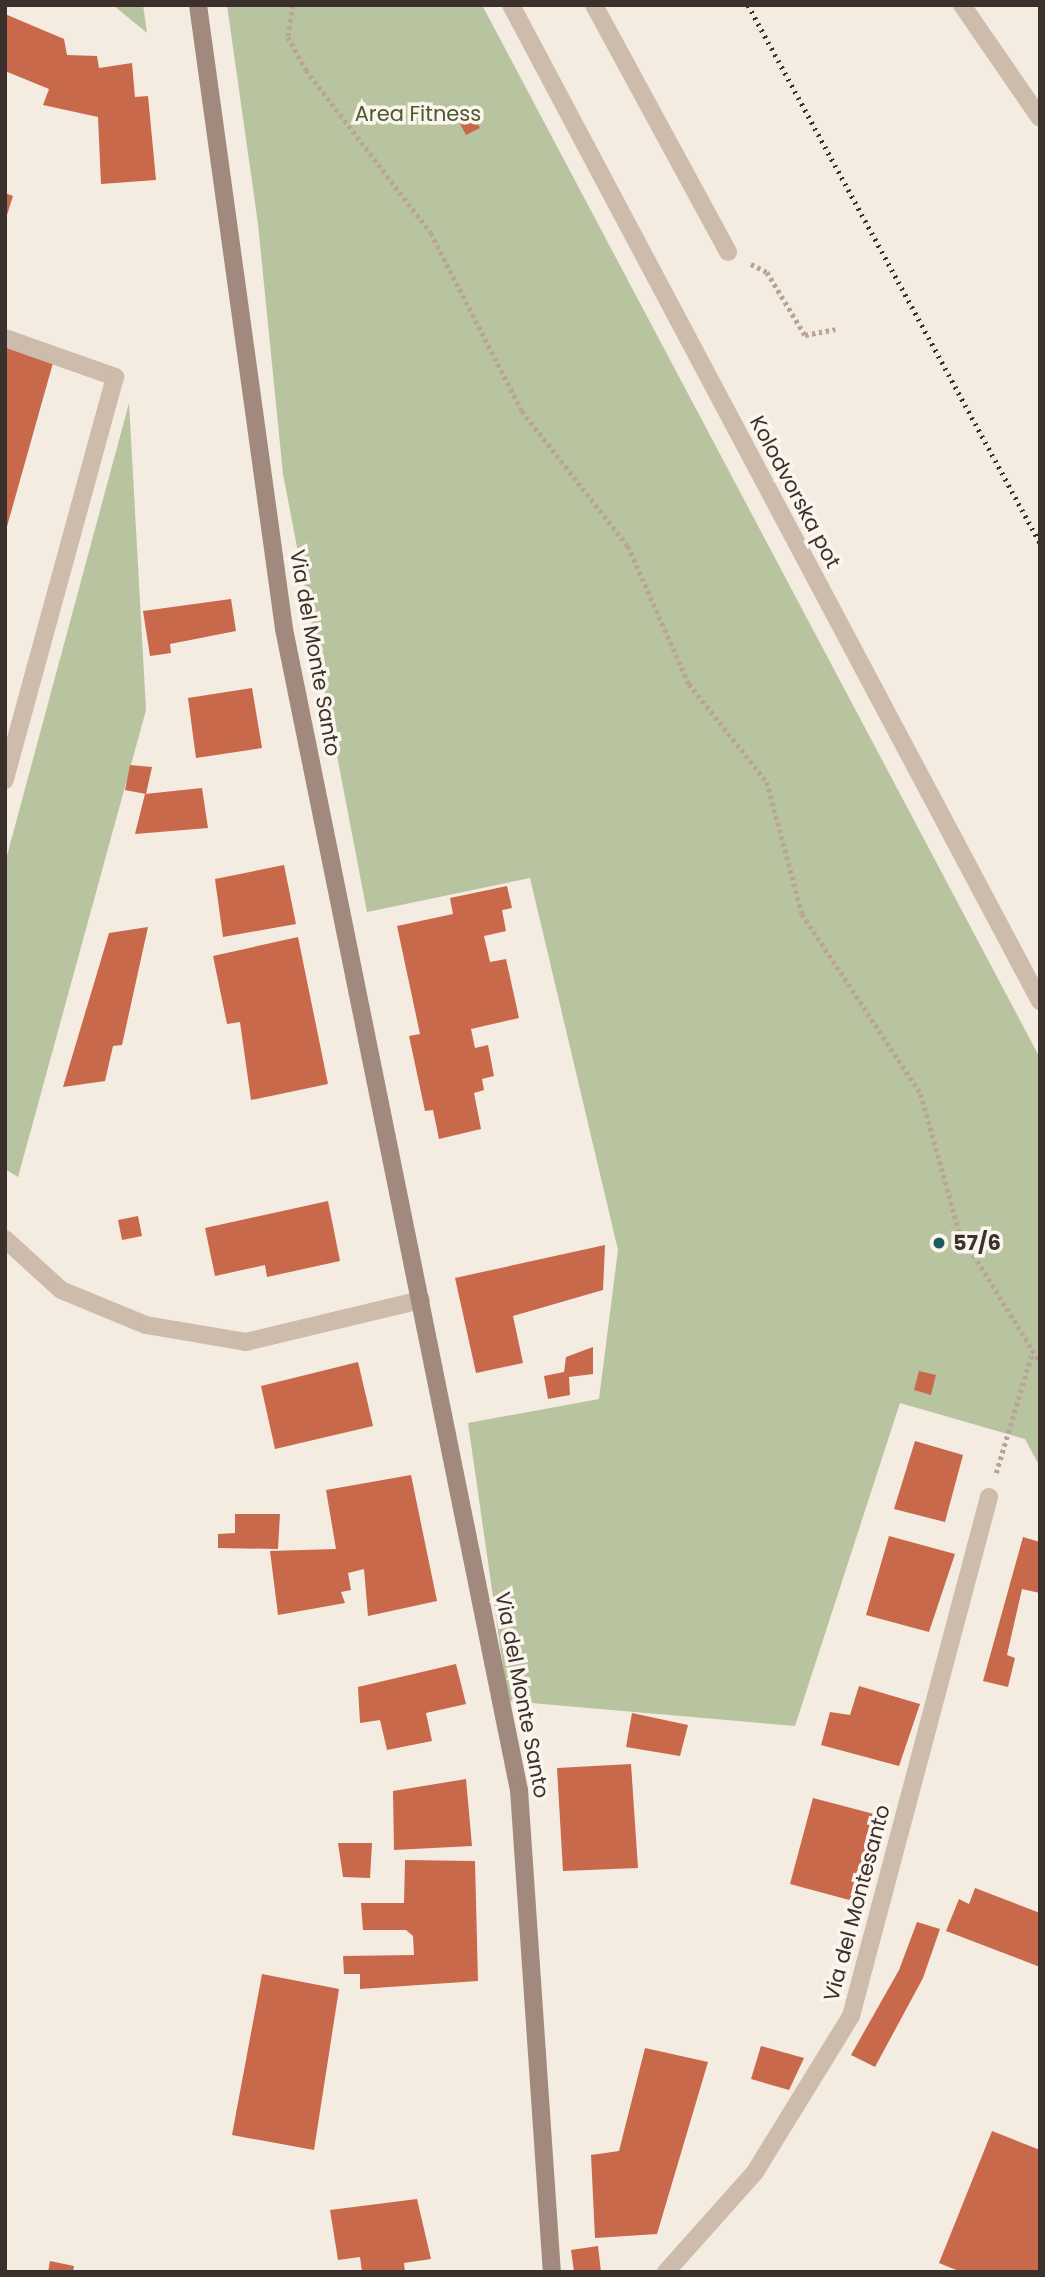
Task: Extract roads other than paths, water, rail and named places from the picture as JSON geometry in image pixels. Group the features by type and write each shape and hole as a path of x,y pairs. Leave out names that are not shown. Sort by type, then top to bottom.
{"main road":[{"name":"Via del Monte Santo","path":"198,7 284,629 519,1790 552,2272"}],"street":[{"name":"Kolodvorska pot","path":"511,5 1040,1001"},
{"path":"594,5 728,253"},
{"path":"962,5 1040,118"},
{"path":"5,338 115,377 5,780"},
{"path":"5,1239 61,1290 146,1325 246,1342 421,1300"},
{"name":"Via del Montesanto","path":"666,2272 755,2172 850,2016 989,1497"}],"railway":[{"path":"748,5 1040,543"}],"place":[{"name":"57/6","path":"939,1243"}],"park label":[{"name":"Area Fitness","path":"418,114"}]}
